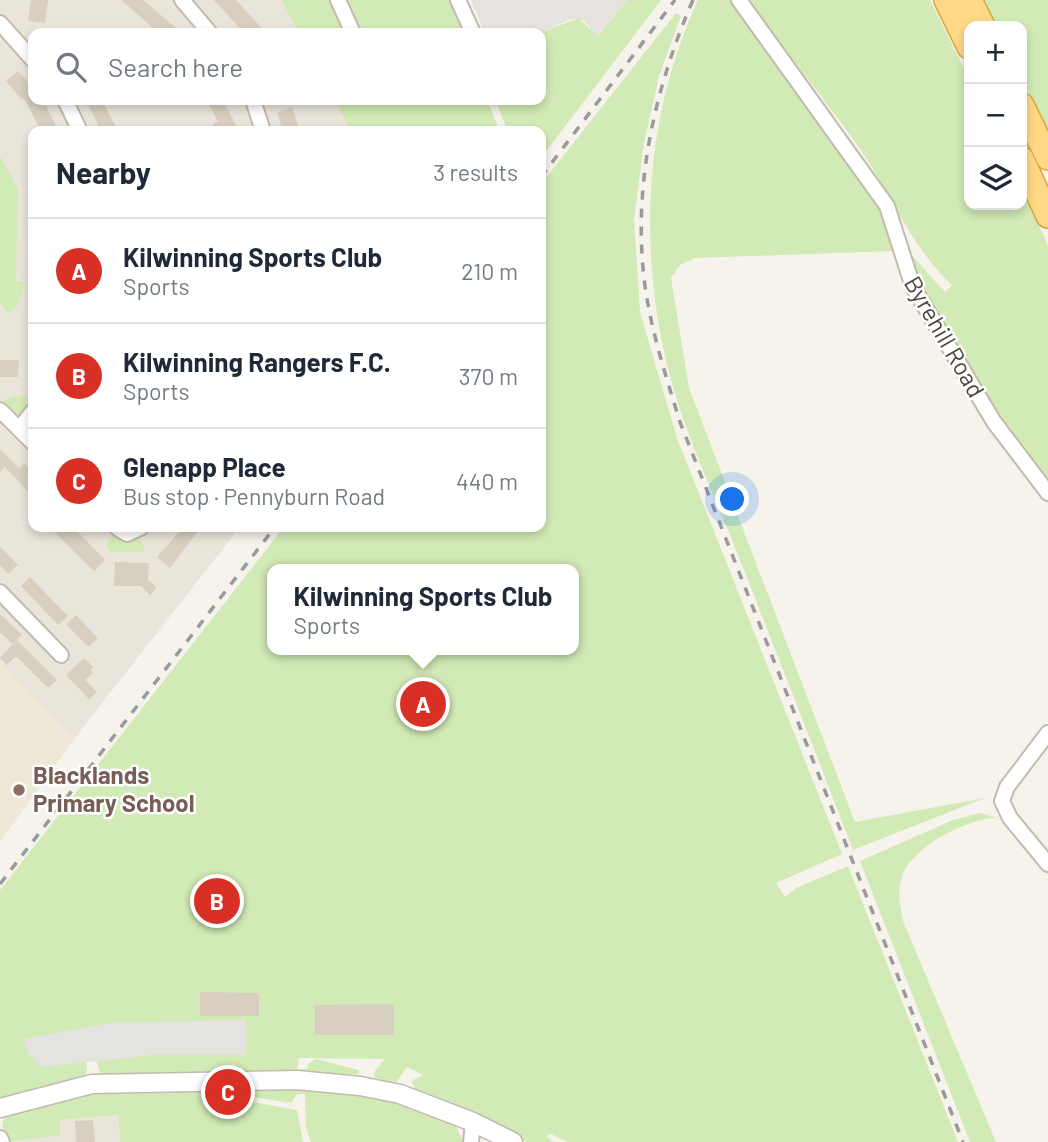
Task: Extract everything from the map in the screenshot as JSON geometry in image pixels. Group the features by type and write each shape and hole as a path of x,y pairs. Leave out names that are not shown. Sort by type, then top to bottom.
{"highway":[{"path":"946,0 964,37"},
{"path":"970,0 980,21"},
{"path":"1027,115 1048,158"},
{"path":"1027,170 1048,216"}],"street":[{"path":"181,0 206,28"},
{"path":"338,0 351,28"},
{"path":"458,0 471,28"},
{"name":"Byrehill Road","path":"739,0 887,206 913,287 994,422 1048,494"},
{"path":"0,23 28,54"},
{"path":"67,105 78,126"},
{"path":"255,105 261,126"},
{"path":"0,410 28,438"},
{"path":"19,429 28,417"},
{"path":"0,592 61,654"},
{"path":"1048,733 1007,787 1002,801 1010,818 1048,864"},
{"path":"0,1108 92,1084 297,1080 360,1086 400,1094 473,1122 513,1142"},
{"path":"471,1142 473,1122"}],"shaded area":[{"path":"0,0 281,0 296,28 28,28 28,105 337,105 348,126 28,126 28,532 236,532 74,739 0,664"},
{"path":"471,0 627,0 596,36 584,20 571,19 546,30 483,28"},
{"name":"Blacklands Primary School","path":"0,664 74,739 0,842"},
{"path":"246,1020 246,1055 154,1055 39,1067 36,1058 30,1058 23,1039 110,1023"},
{"path":"118,1115 120,1142 5,1142 60,1120"}],"green space":[{"path":"281,0 334,0 347,28 296,28"},
{"path":"344,0 451,0 464,28 357,28"},
{"path":"627,0 661,0 546,151 546,126 506,126 497,105 546,105 546,30 579,18 597,36"},
{"path":"698,0 732,0 877,199 894,251 695,258 680,265 671,278 689,388 855,822 985,798 853,850 688,431 661,339 650,241 656,142 665,94 679,46"},
{"path":"746,0 930,0 964,69 964,210 1027,210 1027,201 1048,245 1048,484 988,401 911,270 909,252 945,292 952,285 924,253 872,167"},
{"path":"980,0 1048,0 1048,137 1027,94 1027,21 990,21"},
{"path":"676,13 681,16 659,76 644,143 634,219 640,312 677,438 842,854 776,883 785,897 796,888 848,866 958,1142 568,1142 551,1134 547,1136 553,1142 527,1142 448,1102 417,1092 411,1081 423,1075 407,1067 395,1084 374,1077 375,1071 385,1059 299,1058 297,1069 307,1069 308,1064 316,1059 359,1070 359,1074 106,1075 100,1072 96,1060 86,1061 87,1072 81,1079 0,1099 0,890 280,532 546,532 546,178"},
{"path":"337,105 489,105 498,126 348,126"},
{"path":"0,156 18,189 16,281 24,282 19,303 9,313 0,304"},
{"path":"14,396 28,397 28,404 21,413 16,413 3,401"},
{"path":"114,535 127,540 138,536 146,552 112,552 105,545"},
{"path":"980,813 997,818 971,823 928,845 907,866 900,883 900,899 903,921 996,1142 970,1142 860,861 953,820"},
{"path":"192,1086 226,1090 226,1094 236,1095 236,1099 297,1110 303,1142 120,1142 118,1115 60,1120 60,1135 7,1142 3,1131 3,1121 7,1114 78,1094"},
{"path":"280,1088 348,1092 412,1107 455,1123 463,1142 311,1142 306,1128 305,1094 297,1094 291,1103 247,1096 247,1091"}],"building":[{"path":"31,0 48,0 45,23 28,21"},
{"path":"121,0 143,0 176,28 153,28"},
{"path":"214,0 236,0 261,28 239,28"},
{"path":"18,71 28,82 28,105 46,105 56,126 38,126 24,98 22,100 6,81"},
{"path":"88,105 105,105 115,126 99,126"},
{"path":"210,105 226,105 236,126 214,126 213,124 218,122"},
{"path":"292,107 298,126 281,126 277,113"},
{"path":"0,360 19,360 18,377 0,377"},
{"path":"0,449 19,468 24,463 28,467 28,492 5,467 0,472"},
{"path":"54,532 78,532 105,560 94,571"},
{"path":"179,532 197,532 170,568 157,557"},
{"path":"0,547 18,565 8,574 0,565"},
{"path":"115,562 149,563 148,580 157,587 150,595 141,586 114,586"},
{"path":"30,577 68,616 58,625 21,586"},
{"path":"0,614 22,635 12,644 0,632"},
{"path":"76,615 98,638 88,647 66,624"},
{"path":"17,640 57,680 48,688 16,656 7,665 0,658"},
{"path":"84,658 93,667 90,670 93,673 85,680 97,692 89,699 66,675"},
{"path":"200,992 259,993 259,1016 200,1016"},
{"path":"394,1004 394,1035 315,1035 315,1005"},
{"path":"93,1120 95,1142 76,1142 75,1121"}],"railway":[{"path":"546,170 675,0"},
{"path":"693,0 679,35 657,107 644,181 642,255 652,326 680,422 963,1142"},
{"path":"0,884 271,532"}],"place":[{"name":"Kilwinning Sports Club","path":"423,704"},
{"name":"Blacklands Primary School","path":"19,790"},
{"name":"Kilwinning Rangers F.C.","path":"217,901"},
{"name":"Glenapp Place","path":"228,1092"}]}
